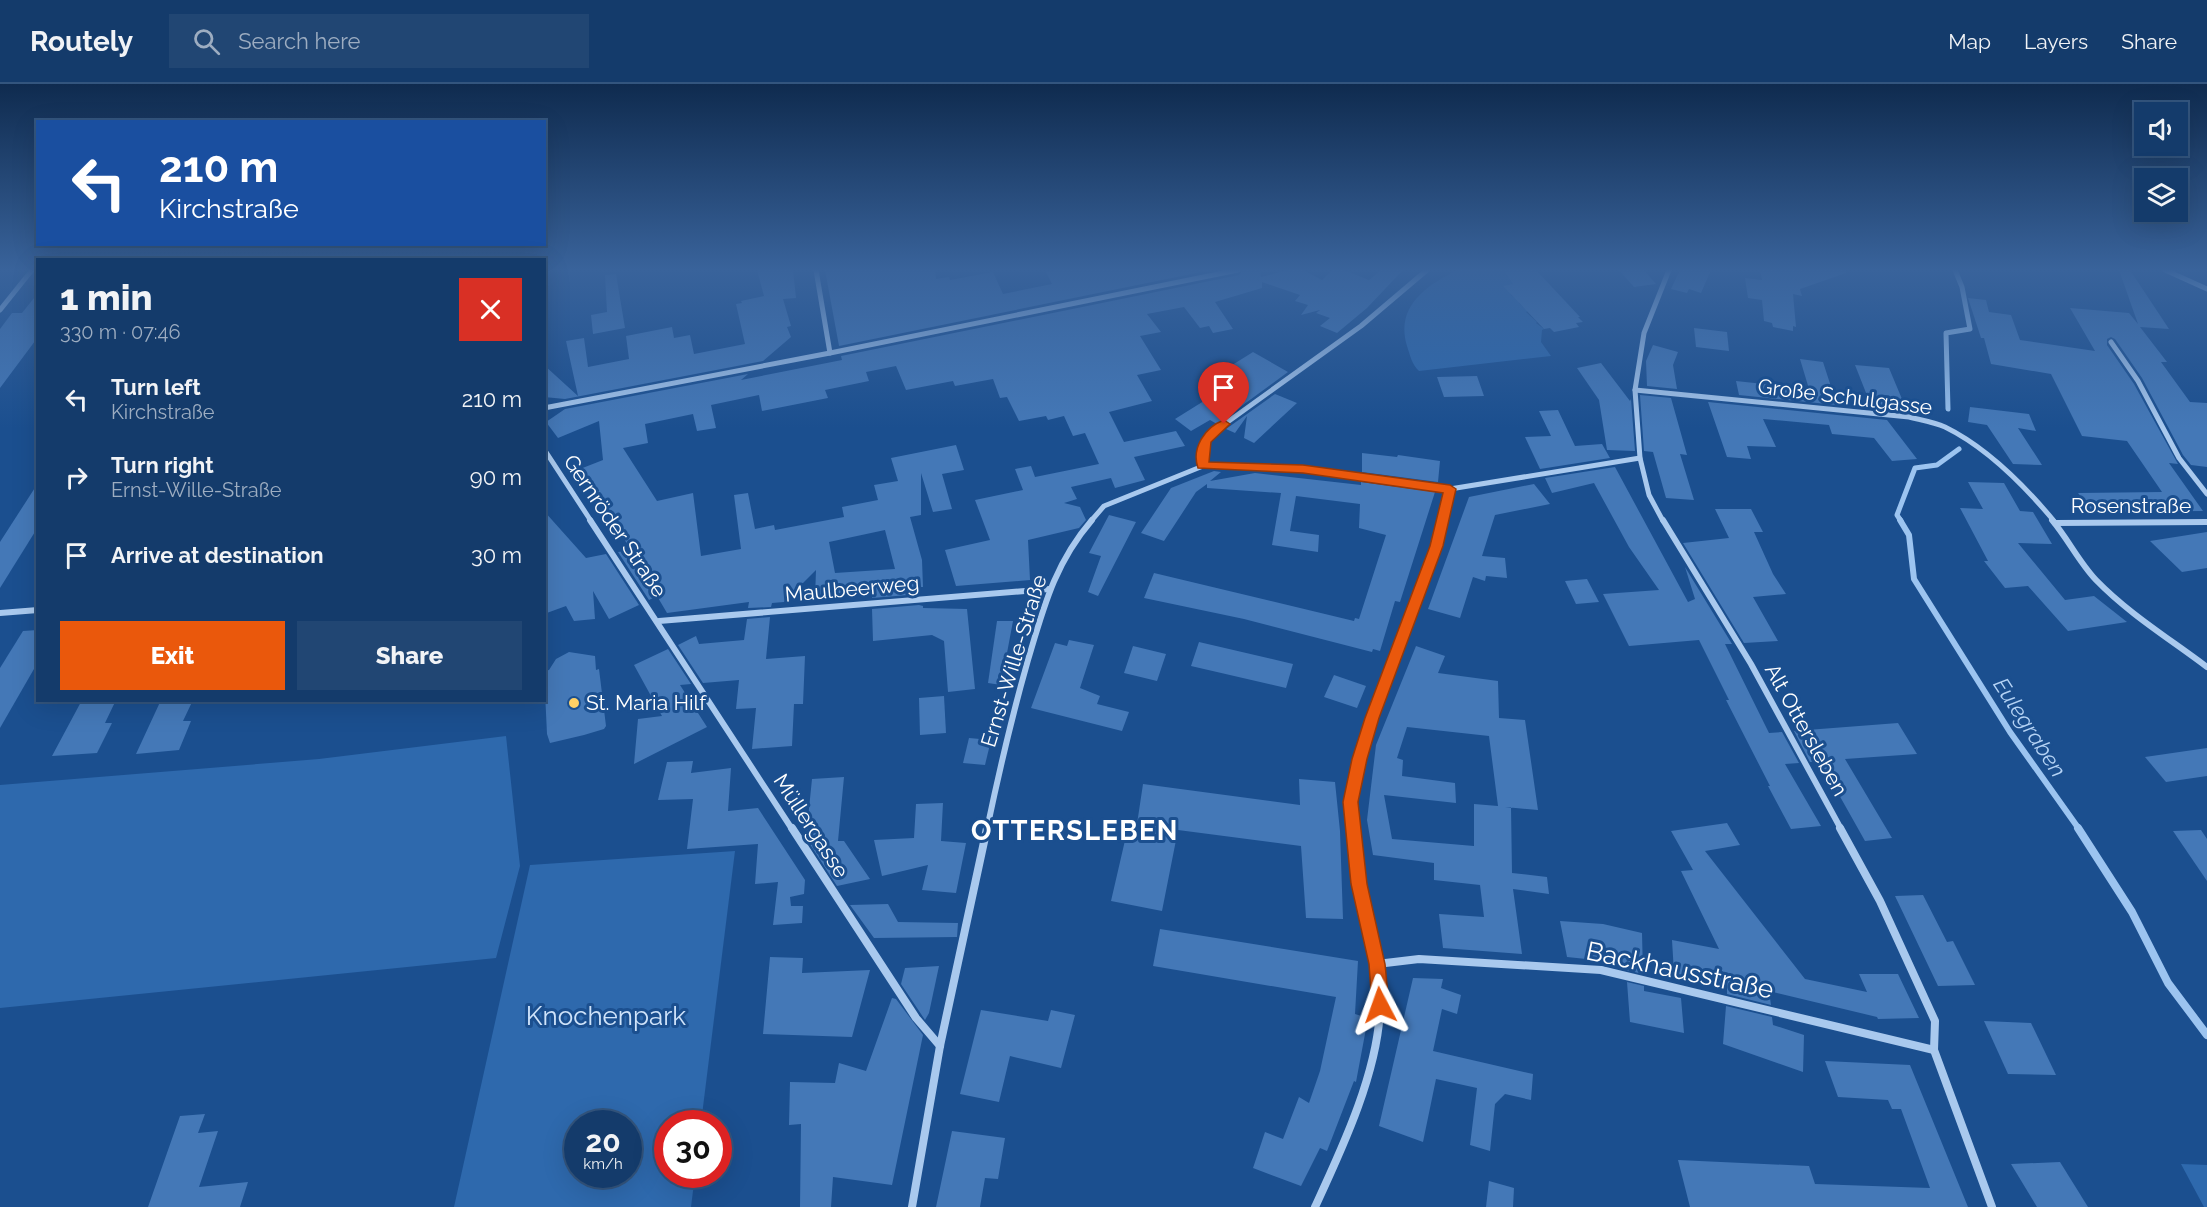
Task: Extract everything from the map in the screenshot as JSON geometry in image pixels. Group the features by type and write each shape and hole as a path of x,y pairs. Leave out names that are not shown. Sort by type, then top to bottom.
{"street":[{"path":"825,322 830,353"},
{"path":"546,408 977,322"},
{"path":"1365,322 1208,436 1203,446 1203,466 1303,469 1450,489 1640,458"},
{"name":"Alt Ottersleben","path":"1648,322 1644,333 1635,390 1640,458 1649,495 1672,537 1751,663 1880,901 1935,1021 1934,1050 1992,1207"},
{"path":"2111,342 2138,381 2179,458 2207,494"},
{"name":"Große Schulgasse","path":"1635,390 1909,417 1942,425 1965,439 2000,466 2031,495 2055,523 2095,579 2125,605 2207,667"},
{"name":"Gernröder Straße","path":"546,452 659,621"},
{"name":"Ernst-Wille-Straße","path":"912,1207 940,1046 1009,725 1049,590 1074,541 1104,506 1203,466"},
{"path":"1315,1207 1350,1131 1374,1049 1380,1005 1377,964 1359,884 1351,802 1372,718 1436,546 1450,489"},
{"name":"Rosenstraße","path":"2055,523 2207,522"},
{"name":"Maulbeerweg","path":"659,621 1049,590"},
{"path":"0,613 36,610"},
{"name":"Müllergasse","path":"659,621 916,1018 940,1046"},
{"name":"Backhausstraße","path":"1377,964 1419,959 1601,970 1934,1050"}],"green space":[{"path":"1405,322 1537,322 1544,329 1541,342 1551,356 1419,371 1412,360 1404,332"},
{"path":"506,736 520,866 496,958 0,1008 0,785 319,759"},
{"name":"Knochenpark","path":"735,851 703,1110 654,1110 654,1188 693,1188 691,1207 454,1207 530,865"},
{"path":"2181,1164 2207,1165 2207,1207 2204,1207"}],"building":[{"path":"5,322 36,322 36,340 0,388 0,329"},
{"path":"592,322 624,322 625,328 593,334"},
{"path":"740,322 790,322 791,326 787,327 791,337 763,361 565,399 546,397 546,367 578,396 566,341 584,338 588,367 629,359 626,336 672,327 674,338 690,335 694,354 745,344"},
{"path":"835,322 954,322 839,346"},
{"path":"1006,322 1154,322 1161,332 1140,336 1161,370 1137,375 1152,401 1109,412 1124,442 1176,431 1185,446 1134,457 1145,480 1115,488 1111,478 1071,487 1077,499 1064,503 1080,507 1086,520 1079,528 1028,540 1030,580 956,586 945,550 990,540 975,500 1023,490 1015,469 1031,466 1035,477 1099,464 1085,433 1073,436 1064,416 1048,420 1046,416 1019,421 1007,397 1000,398 993,379 955,386 953,381 906,390 896,366 866,372 869,381 825,390 828,398 762,411 759,395 711,405 716,428 697,431 693,414 645,424 648,443 623,448 657,501 693,493 701,556 741,549 734,495 748,493 755,529 774,525 775,530 844,517 842,507 878,500 874,485 898,481 891,458 956,445 964,470 942,474 952,509 933,512 921,473 921,515 910,517 922,560 923,587 920,587 920,594 872,598 872,594 815,598 816,570 784,602 772,603 771,607 748,608 749,602 667,613 657,596 649,600 618,552 631,550 580,469 603,460 599,421 558,438 546,422 565,409 748,374 741,380 842,360 841,356","holes":["885,530 895,569 835,573 829,542"]},
{"path":"1196,322 1229,322 1233,329 1213,333 1209,326 1200,328"},
{"path":"1324,322 1350,322 1337,333 1320,326"},
{"path":"1538,322 1580,322 1576,323 1579,327 1554,332 1550,328 1544,329"},
{"path":"1770,322 1796,322 1796,327 1793,326 1793,331 1773,327"},
{"path":"1976,322 2014,322 2020,340 2095,351 2078,322 2165,322 2169,329 2140,327 2167,362 2161,362 2190,402 2207,403 2207,467 2191,465 2183,455 2142,378 2115,339 2111,337 2107,339 2107,345 2134,384 2178,464 2169,463 2203,511 2093,512 2078,493 2162,492 2127,441 2082,436 2051,374 1991,364 1984,338 1981,338"},
{"path":"1694,328 1727,332 1729,351 1696,347"},
{"path":"1653,345 1678,352 1673,365 1677,389 1647,386 1646,361"},
{"path":"1253,352 1288,372 1217,424 1210,420 1191,431 1175,419 1244,376 1229,367"},
{"path":"1800,359 1823,362 1837,405 1739,395 1736,381 1809,389"},
{"path":"1601,363 1630,401 1631,399 1635,451 1607,450 1599,400 1577,368"},
{"path":"1855,365 1889,368 1907,411 1872,408"},
{"path":"1477,376 1484,396 1444,397 1437,377"},
{"path":"1275,394 1297,403 1254,443 1244,438 1247,416 1235,433 1226,429"},
{"path":"1640,395 1671,398 1687,455 1680,454 1694,500 1666,498 1653,452 1644,451"},
{"path":"1708,402 1887,420 1917,459 1892,461 1874,438 1832,434 1829,425 1763,419 1776,447 1747,446 1751,459 1727,457"},
{"path":"1970,407 2029,414 2036,431 2018,428 2042,465 2013,464 1987,425 1968,422"},
{"path":"1558,410 1575,446 1602,444 1610,458 1540,469 1525,437 1551,436 1539,411"},
{"path":"1362,453 1440,461 1438,482 1362,472"},
{"path":"1615,467 1688,602 1695,599 1685,567 1732,644 1725,644 1769,733 1782,732 1799,763 1785,764 1821,826 1791,829 1726,700 1729,700 1699,640 1629,646 1603,594 1659,590 1629,547 1594,483 1552,493 1545,478"},
{"path":"1214,471 1221,472 1210,481 1255,473 1361,485 1361,482 1435,492 1400,602 1395,601 1380,651 1373,649 1372,652 1244,619 1144,598 1154,573 1354,621 1355,618 1359,619 1386,535 1359,528 1360,504 1296,496 1290,531 1319,535 1318,552 1272,545 1281,493 1207,488 1207,484 1196,492 1164,541 1141,533 1171,488"},
{"path":"1968,482 2004,483 2020,511 2033,512 2052,544 2018,543 2065,600 2094,596 2127,622 2068,631 2028,586 2005,588 1984,561 1988,561 1960,508 1983,509"},
{"path":"1534,484 1550,504 1495,515 1482,556 1505,558 1507,578 1486,576 1485,581 1473,577 1460,618 1428,609 1469,497"},
{"path":"36,486 36,530 0,588 0,542"},
{"path":"1715,509 1751,509 1763,532 1754,532 1773,574 1786,594 1753,597 1778,641 1744,643 1683,543 1729,538"},
{"path":"546,513 586,558 606,554 639,605 609,619 593,591 595,619 574,621 566,606 546,613"},
{"path":"1109,515 1136,522 1098,596 1088,592 1101,556 1089,553"},
{"path":"2207,532 2207,568 2182,572 2150,541"},
{"path":"1587,579 1599,602 1576,604 1565,581"},
{"path":"919,605 923,608 967,609 975,689 948,692 944,641 932,635 873,641 872,609"},
{"path":"770,617 766,659 805,656 803,704 794,704 792,746 752,749 756,708 736,709 739,680 703,683 678,645 696,636 699,644 744,640 747,619"},
{"path":"997,621 1013,621 1001,685 988,683"},
{"path":"36,630 36,665 0,728 0,668 23,631"},
{"path":"1069,640 1094,645 1080,688 1100,696 1097,704 1129,712 1122,731 1031,708 1055,643 1067,646"},
{"path":"1199,642 1293,664 1286,688 1191,666"},
{"path":"1133,646 1166,654 1157,681 1124,673"},
{"path":"1416,646 1445,656 1438,673 1498,681 1499,718 1525,720 1538,810 1511,808 1512,873 1547,877 1549,894 1513,889 1522,954 1443,948 1439,914 1484,917 1480,885 1434,880 1434,863 1373,855 1367,820 1376,745","holes":["1407,727 1489,736 1498,806 1474,804 1474,846 1392,839 1384,795 1456,803 1455,783 1402,776 1403,760 1397,758"]},
{"path":"668,649 691,684 680,685 707,727 634,764 638,719 662,716 634,665"},
{"name":"St. Maria Hilf","path":"569,652 595,656 596,670 599,669 606,726 604,729 550,743 547,734 546,671 549,670 556,659"},
{"path":"1334,675 1366,686 1357,708 1324,697"},
{"path":"944,696 946,733 920,735 919,698"},
{"path":"81,702 115,702 105,723 112,723 97,753 52,756"},
{"path":"160,702 192,702 183,721 191,721 179,750 136,754"},
{"path":"1898,723 1917,754 1845,759 1892,838 1865,841 1820,761 1810,762 1794,731"},
{"path":"969,738 991,740 985,765 963,763"},
{"path":"2207,748 2207,776 2166,782 2145,757"},
{"path":"693,761 691,773 731,768 728,811 758,808 805,880 804,894 790,897 791,906 803,906 802,923 773,925 778,882 755,884 758,844 687,849 693,799 658,800 667,762"},
{"path":"844,777 838,841 844,841 870,879 837,886 806,838 812,779"},
{"path":"1299,779 1335,782 1340,831 1343,919 1306,918 1301,846 1178,830 1162,911 1111,901 1129,823 1137,824 1143,784 1300,805"},
{"path":"943,803 941,841 966,843 956,893 922,890 928,865 882,876 874,840 914,838 916,804"},
{"path":"1727,823 1740,845 1705,851 1805,979 1867,992 1859,974 1898,974 1919,1018 1878,1019 1769,991 1771,1005 1727,994 1727,985 1674,973 1672,940 1719,949 1681,871 1693,870 1671,831"},
{"path":"2201,830 2207,839 2207,881 2173,831"},
{"path":"1923,895 1947,942 1953,941 1975,985 1938,986 1895,896"},
{"path":"888,904 898,922 958,923 957,937 874,938 850,905"},
{"path":"1560,921 1603,924 1642,933 1643,974 1626,970 1625,963 1567,957"},
{"path":"1160,929 1358,961 1355,1014 1368,1018 1356,1082 1354,1081 1327,1151 1320,1148 1301,1186 1253,1168 1265,1132 1283,1139 1299,1097 1309,1103 1320,1071 1336,997 1153,966"},
{"path":"770,957 803,958 802,973 870,970 852,1037 763,1034"},
{"path":"939,966 929,1013 925,1020 901,984 905,968"},
{"path":"1413,978 1443,979 1441,988 1461,995 1457,1014 1442,1009 1433,1051 1533,1074 1531,1100 1505,1094 1495,1104 1490,1151 1470,1145 1477,1088 1436,1079 1423,1142 1379,1126"},
{"path":"1627,982 1644,986 1644,991 1681,998 1684,1033 1630,1022"},
{"path":"892,998 896,999 923,1035 892,1185 833,1177 831,1207 800,1207 801,1124 789,1125 790,1082 835,1083 839,1063 866,1071"},
{"path":"1726,1006 1772,1017 1773,1025 1804,1035 1803,1072 1723,1044"},
{"path":"981,1010 1048,1021 1051,1010 1075,1015 1061,1068 1010,1056 999,1102 960,1094"},
{"path":"1984,1021 2031,1023 2056,1075 2008,1074"},
{"path":"1825,1061 1910,1065 1968,1207 1690,1207 1678,1160 1809,1166 1815,1184 1930,1188 1901,1109 1892,1109 1888,1100 1838,1097"},
{"path":"205,1114 198,1133 218,1131 199,1187 248,1182 240,1207 148,1207 180,1116"},
{"path":"952,1131 1005,1138 998,1179 985,1178 980,1207 936,1207"},
{"path":"2060,1162 2088,1207 2037,1207 2011,1164"},
{"path":"1489,1181 1514,1188 1513,1207 1486,1207"}],"waterway":[{"name":"Eulegraben","path":"1948,409 1946,333 1970,329 1969,322"},
{"name":"Eulegraben","path":"1901,521 1897,515 1915,468 1937,465 1959,449"},
{"name":"Eulegraben","path":"1900,520 1909,535 1914,579 2010,732 2079,829"},
{"name":"Eulegraben","path":"2078,828 2132,912 2168,983 2207,1035"}],"place":[{"name":"St. Maria Hilf","path":"574,703"}],"district":[{"name":"OTTERSLEBEN","path":"1075,831"}],"route":[{"path":"1224,424 1205,440 1202,450 1203,466 1303,469 1450,489 1436,546 1372,718 1351,802 1359,884 1377,964 1380,1005"}]}
